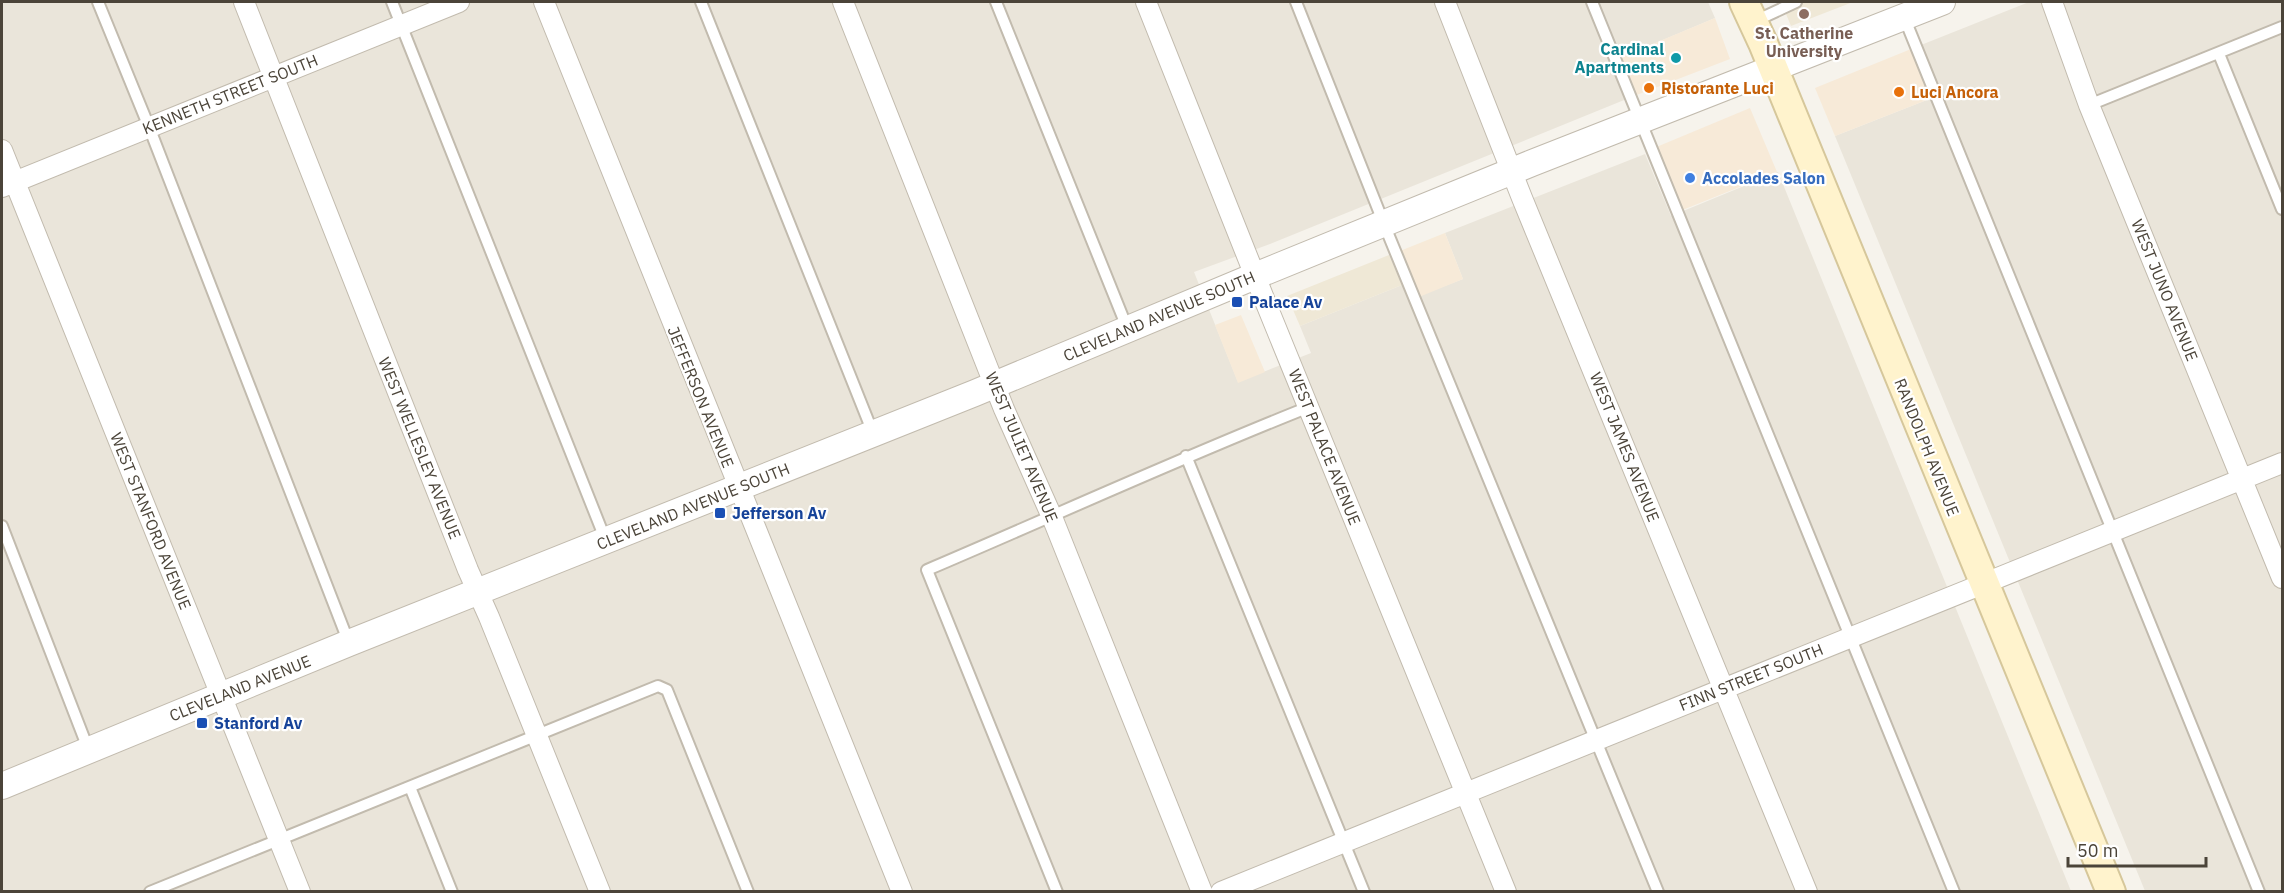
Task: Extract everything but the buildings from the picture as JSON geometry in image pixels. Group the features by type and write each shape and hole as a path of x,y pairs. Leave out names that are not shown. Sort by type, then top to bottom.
{"main road":[{"name":"RANDOLPH AVENUE","path":"1748,12 2111,891"}],"street":[{"name":"WEST WELLESLEY AVENUE","path":"244,2 478,592 600,891"},
{"name":"KENNETH STREET SOUTH","path":"8,184 459,2"},
{"name":"JEFFERSON AVENUE","path":"544,2 737,487 902,891"},
{"name":"WEST JULIET AVENUE","path":"843,2 995,384 1052,517 1202,891"},
{"name":"WEST PALACE AVENUE","path":"1146,2 1308,407 1506,891"},
{"name":"WEST JAMES AVENUE","path":"1445,2 1807,891"},
{"name":"CLEVELAND AVENUE SOUTH","path":"478,592 1639,121 1942,2"},
{"name":"WEST JUNO AVENUE","path":"2052,2 2089,105 2283,578"},
{"name":"WEST STANFORD AVENUE","path":"2,150 8,184 300,891"},
{"name":"FINN STREET SOUTH","path":"1221,891 2283,463"},
{"name":"CLEVELAND AVENUE","path":"2,786 478,592"}],"lane":[{"path":"98,2 149,127 349,643"},
{"path":"392,2 606,541"},
{"path":"701,2 873,433"},
{"path":"996,2 1128,330"},
{"path":"1296,2 1384,224 1658,891"},
{"path":"1592,2 1954,891"},
{"path":"1748,12 1796,2"},
{"path":"1904,17 2259,891"},
{"path":"2089,105 2283,27"},
{"path":"2219,54 2283,209"},
{"path":"1057,891 927,570 1052,517 1186,456 1308,407"},
{"path":"1186,456 1364,891"},
{"path":"2,525 89,751"},
{"path":"150,891 658,686 667,690 748,891"},
{"path":"410,787 452,891"}],"shaded area":[{"path":"2,2 1708,2 1715,18 1620,58 1634,96 1270,244 1194,272 1238,382 1311,353 1300,326 1402,285 1408,300 1463,279 1445,233 1645,154 1671,216 1778,172 2071,891 2,892"},
{"name":"St. Catherine University","path":"1781,2 1853,2 1791,26"},
{"path":"2029,2 2282,2 2282,891 2145,891 1835,136 1937,96 1916,47"},
{"name":"Cardinal Apartments","path":"1715,18 1730,59 1634,96 1619,58"},
{"path":"1916,47 1937,96 1835,136 1815,88"},
{"path":"1750,108 1777,172 1680,211 1654,148"},
{"path":"1445,233 1463,279 1419,297 1400,251"},
{"path":"1389,255 1402,285 1300,326 1287,296"},
{"path":"1241,315 1265,372 1238,383 1215,325"}],"place":[{"name":"St. Catherine University","path":"1804,14"},
{"name":"Cardinal Apartments","path":"1676,58"},
{"name":"Ristorante Luci","path":"1649,88"},
{"name":"Luci Ancora","path":"1899,92"},
{"name":"Accolades Salon","path":"1690,178"},
{"name":"Palace Av","path":"1237,302"},
{"name":"Jefferson Av","path":"720,513"},
{"name":"Stanford Av","path":"202,723"}]}
